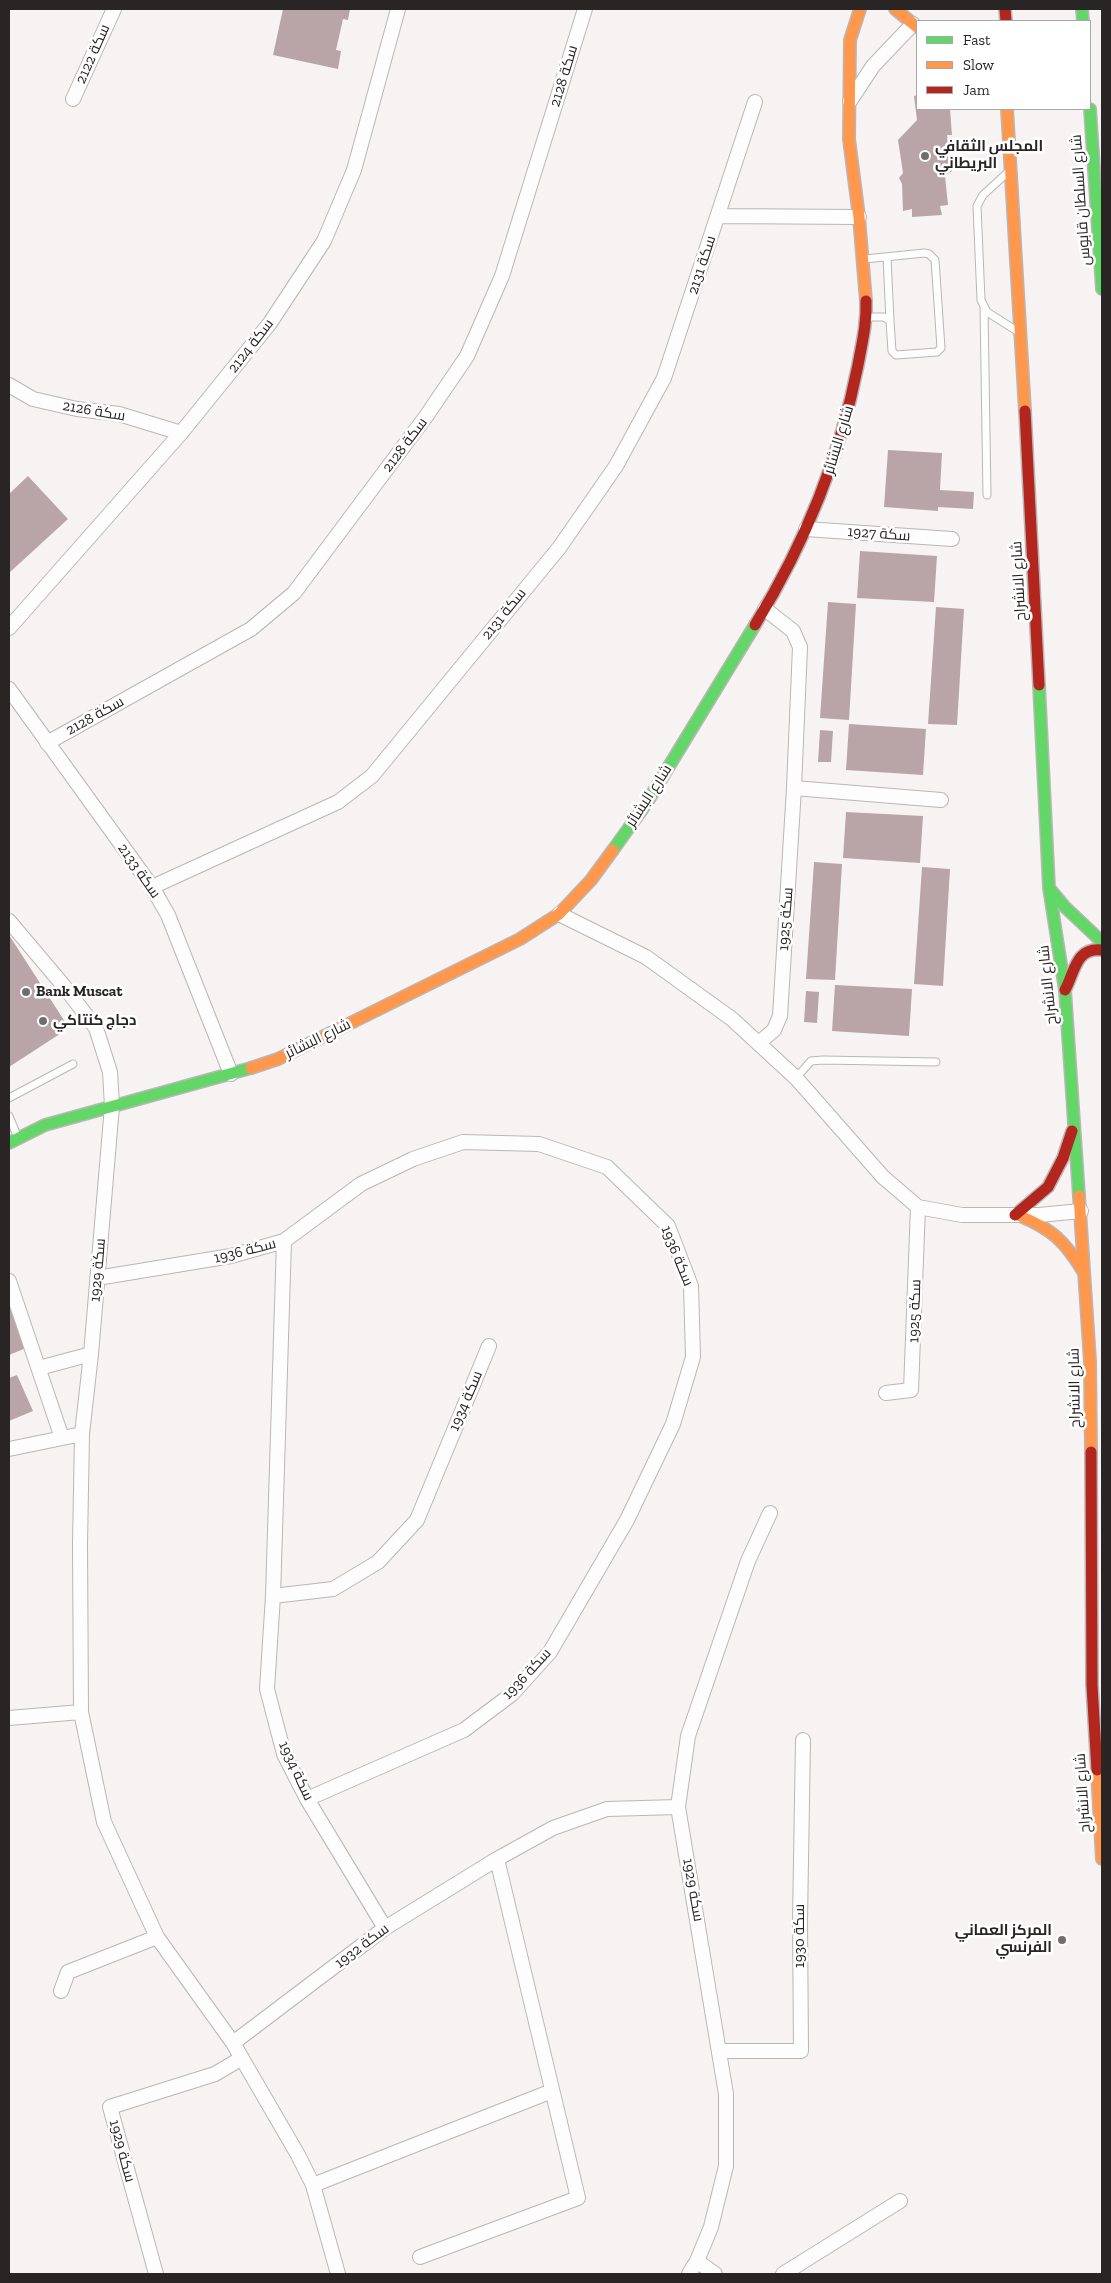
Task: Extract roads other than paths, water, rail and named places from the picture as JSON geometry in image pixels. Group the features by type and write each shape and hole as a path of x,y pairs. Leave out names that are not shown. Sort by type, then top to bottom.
{"main road":[{"name":"شارع البشائر","path":"13,1140 45,1125 231,1074 278,1059 520,939 559,914 591,880 646,804 765,609 806,530 827,479 851,401 867,317 859,217 849,139 850,40 860,9"},
{"path":"895,9 915,25"},
{"name":"شارع الانشراح","path":"1007,110 1050,888 1065,990 1090,1361 1092,1685 1102,1859"},
{"name":"شارع السلطان قابوس","path":"1090,110 1102,289"},
{"path":"1050,888 1071,913 1102,942"},
{"path":"1065,990 1075,971 1078,958 1084,951 1102,950"},
{"path":"1075,1124 1048,1187 1017,1215 1049,1228 1063,1240 1085,1275"}],"street":[{"name":"سكة 2122","path":"73,99 114,9"},
{"name":"سكة 2124","path":"9,628 181,433 270,323 324,241 354,170 398,9"},
{"name":"سكة 2128","path":"46,743 251,629 294,593 427,415 467,356 502,276 585,9"},
{"path":"850,102 873,66 915,25"},
{"name":"سكة 2131","path":"152,887 338,802 372,776 559,548 616,466 664,378 755,102"},
{"name":"سكة 2131","path":"718,216 859,217"},
{"name":"سكة 2126","path":"9,384 33,399 77,409 119,414 181,433"},
{"name":"سكة 1927","path":"806,530 952,540"},
{"name":"سكة 1925","path":"760,1042 774,1030 780,1016 794,788 800,646 793,631 765,609"},
{"name":"سكة 2133","path":"9,689 46,743 152,887 168,914 231,1074"},
{"path":"794,788 941,800"},
{"path":"559,914 646,957 732,1019 760,1042 796,1078 883,1177 918,1207 962,1215 1017,1215 1081,1211"},
{"name":"سكة 1929","path":"9,921 63,985 96,1028 110,1072 112,1106 91,1354 82,1434 80,1544 81,1712 104,1822 158,1937 233,2043 313,2185 338,2274"},
{"name":"سكة 1936","path":"97,1278 231,1256 284,1241 362,1184 413,1159 463,1142 539,1144 606,1167 668,1226 691,1286 693,1357 673,1424 627,1520 550,1652 512,1694 464,1730 307,1798"},
{"name":"سكة 1925","path":"886,1393 911,1390 918,1207"},
{"name":"سكة 1934","path":"284,1241 273,1596 267,1689 284,1754 307,1798 385,1928"},
{"path":"9,1281 62,1438"},
{"name":"سكة 1934","path":"273,1596 334,1590 378,1562 417,1520 489,1346"},
{"path":"39,1368 91,1354"},
{"path":"9,1449 82,1434"},
{"name":"سكة 1929","path":"689,2274 698,2261 711,2227 726,2166 726,2094 721,2051 678,1807 688,1736 748,1561 770,1513"},
{"path":"9,1718 81,1712"},
{"name":"سكة 1930","path":"721,2051 801,2051 800,1920 803,1740"},
{"name":"سكة 1932","path":"233,2043 385,1928 497,1859 553,1828 607,1809 678,1807"},
{"path":"420,2257 578,2198 497,1859"},
{"path":"61,1991 68,1972 158,1937"},
{"name":"سكة 1929","path":"156,2274 110,2107 214,2074 242,2058"},
{"path":"313,2185 552,2091"},
{"path":"784,2274 900,2202"},
{"path":"698,2261 715,2274"}],"lane":[{"path":"987,495 984,308 981,300 977,206 983,195 1010,171"},
{"path":"863,260 887,257 924,253 929,254 936,260 940,350 894,354 890,320 887,257"},
{"path":"984,308 1020,333"},
{"path":"867,317 884,317 890,320"},
{"path":"796,1078 811,1061 936,1062"},
{"path":"9,1098 73,1064"},
{"path":"9,1116 13,1140"}],"place":[{"name":"المجلس الثقافي البريطاني","path":"925,156"},
{"name":"Bank Muscat","path":"26,992"},
{"name":"دجاج كنتاكي","path":"43,1021"},
{"name":"المركز العماني الفرنسي","path":"1062,1940"}]}
